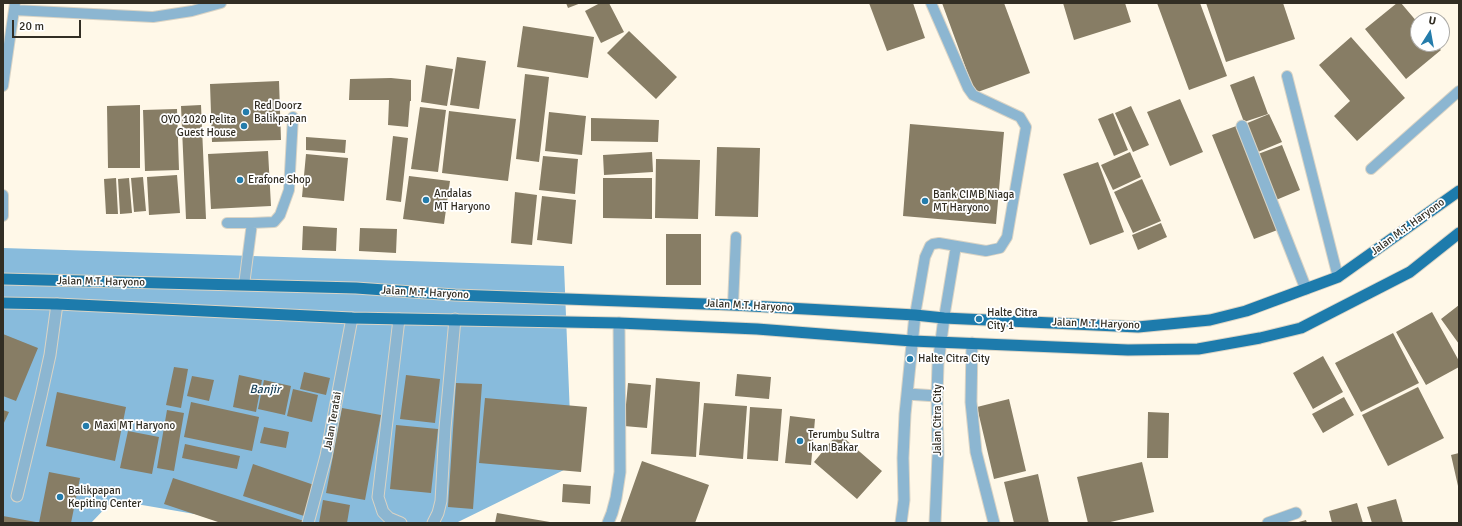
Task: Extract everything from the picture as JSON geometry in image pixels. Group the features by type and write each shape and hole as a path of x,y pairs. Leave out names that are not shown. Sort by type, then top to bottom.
{"main road":[{"name":"Jalan M.T. Haryono","path":"3,279 356,288 455,295 733,305 915,315 944,318 1138,327 1210,320 1246,311 1338,277 1459,190"},
{"name":"Jalan M.T. Haryono","path":"3,303 57,304 352,318 619,323 757,329 912,341 1128,350 1198,349 1260,338 1301,328 1410,272 1459,233"}],"street":[{"path":"1242,126 1306,289"},
{"path":"17,496 50,355 57,304"},
{"path":"901,523 904,500 903,458 907,394 915,315"},
{"name":"Jalan Teratai","path":"308,523 326,456 352,318"},
{"name":"Jalan Citra City","path":"934,523 938,455 937,396 944,318"},
{"path":"399,319 378,497 383,512 388,518 401,523"},
{"path":"433,523 438,513 440,501 455,319"},
{"path":"608,523 616,498 620,472 619,323"},
{"path":"972,343 971,402 976,452 994,523"},
{"path":"907,394 937,396"},
{"path":"1268,523 1296,513"}],"lane":[{"path":"3,86 15,6 153,17 192,11 221,3"},
{"path":"915,315 925,257 930,246 939,243 986,251 1000,248 1007,237 1026,127 1020,117 973,95 970,92 931,3"},
{"path":"1287,76 1338,277"},
{"path":"1371,169 1459,91"},
{"path":"226,223 274,222 280,215 289,190 294,117"},
{"path":"3,195 3,216"},
{"path":"244,285 252,223"},
{"path":"733,305 736,237"},
{"path":"944,318 956,246"}],"water":[{"name":"Banjir","path":"3,248 564,266 572,466 456,523 247,523 113,500 91,523 3,523"}],"building":[{"path":"566,3 581,3 568,8"},
{"path":"600,3 609,3 624,32 601,43 585,11"},
{"path":"869,3 913,3 925,38 887,51"},
{"path":"942,3 1004,3 1030,73 975,93"},
{"path":"1063,3 1125,3 1131,22 1074,40"},
{"path":"1157,3 1200,3 1227,76 1189,90"},
{"path":"1206,3 1283,3 1295,39 1226,62"},
{"path":"1397,3 1401,3 1410,14 1410,52 1439,52 1406,79 1365,29"},
{"path":"523,26 594,37 588,78 517,67"},
{"path":"629,31 677,77 656,99 607,53"},
{"path":"1351,37 1405,98 1357,141 1334,116 1350,101 1319,65"},
{"path":"457,57 486,61 479,109 450,105"},
{"path":"426,65 453,69 447,106 421,102"},
{"path":"525,74 549,77 539,162 516,159"},
{"path":"1254,76 1268,114 1244,122 1230,85"},
{"path":"391,78 411,80 411,101 408,127 388,125 389,100 349,100 350,79"},
{"name":"Red Doorz Balikpapan","path":"279,81 281,140 212,142 210,84"},
{"path":"1180,99 1203,152 1170,166 1147,112"},
{"path":"140,105 140,168 108,168 107,106"},
{"path":"201,105 206,219 186,219 181,106"},
{"path":"1131,106 1149,145 1133,152 1115,113"},
{"path":"420,107 446,110 438,172 411,169"},
{"path":"177,109 179,170 145,171 143,110"},
{"path":"449,111 516,119 508,181 442,173"},
{"path":"549,112 586,116 582,155 545,151"},
{"path":"1113,113 1128,150 1114,156 1098,119"},
{"path":"1269,114 1282,142 1258,152 1245,124"},
{"path":"591,118 659,120 658,142 591,141"},
{"path":"910,124 1004,132 996,224 903,216"},
{"path":"1239,125 1280,229 1254,239 1212,135"},
{"path":"393,136 408,138 401,202 386,200"},
{"path":"306,137 346,140 345,153 306,150"},
{"path":"1282,145 1300,190 1276,200 1258,154"},
{"path":"717,147 760,148 758,217 715,216"},
{"name":"Erafone Shop","path":"268,151 271,206 211,209 208,154"},
{"path":"652,152 653,172 604,175 603,155"},
{"path":"1130,152 1141,177 1113,190 1101,165"},
{"path":"306,154 348,158 344,201 302,197"},
{"path":"543,156 578,159 575,194 539,190"},
{"path":"656,159 700,160 698,219 655,218"},
{"path":"1098,162 1124,232 1090,245 1063,174"},
{"path":"177,175 180,213 149,215 147,177"},
{"name":"Andalas MT Haryono","path":"409,176 450,181 444,224 403,219"},
{"path":"143,177 146,211 134,212 131,178"},
{"path":"116,178 118,214 106,214 104,179"},
{"path":"129,178 132,213 120,214 118,179"},
{"path":"603,178 652,178 652,219 603,218"},
{"path":"1142,179 1161,221 1133,233 1114,192"},
{"path":"515,192 537,195 532,245 511,243"},
{"path":"542,196 576,200 572,244 537,240"},
{"path":"1161,223 1167,237 1138,250 1132,235"},
{"path":"303,226 337,228 336,251 302,250"},
{"path":"360,228 397,229 396,253 359,251"},
{"path":"666,234 701,234 701,285 666,285"},
{"path":"1459,305 1459,344 1441,319"},
{"path":"1432,312 1459,361 1459,367 1426,385 1396,332"},
{"path":"1393,333 1419,383 1361,412 1335,363"},
{"path":"3,334 38,348 16,401 3,396"},
{"path":"1323,356 1343,392 1313,409 1293,373"},
{"path":"174,367 188,369 181,408 166,405"},
{"path":"304,372 330,378 326,395 300,389"},
{"path":"737,374 771,377 769,399 735,396"},
{"path":"239,375 262,380 256,412 233,407"},
{"path":"406,375 440,379 435,423 400,419"},
{"path":"192,376 214,380 209,401 187,396"},
{"path":"656,378 700,382 696,457 651,454"},
{"path":"264,380 291,386 285,415 258,409"},
{"path":"456,383 482,384 473,509 448,507"},
{"path":"628,383 651,385 647,428 624,426"},
{"path":"1418,387 1444,438 1388,466 1362,415"},
{"path":"293,389 318,395 312,422 287,416"},
{"name":"Maxi MT Haryono","path":"57,392 126,407 115,461 46,446"},
{"path":"1344,397 1354,415 1323,433 1312,414"},
{"path":"485,398 587,407 581,472 479,463"},
{"path":"1009,399 1026,471 994,479 977,407"},
{"path":"191,402 259,417 252,451 184,437"},
{"path":"704,403 747,406 743,459 699,455"},
{"path":"750,407 782,409 778,461 747,459"},
{"path":"342,408 381,415 365,500 326,493"},
{"path":"3,410 9,412 3,425"},
{"path":"167,410 184,413 174,471 157,468"},
{"path":"1148,412 1169,413 1168,458 1147,458"},
{"name":"Terumbu Sultra Ikan Bakar","path":"790,416 815,419 811,465 785,463"},
{"path":"396,425 438,429 431,493 390,489"},
{"path":"264,427 289,432 286,448 260,443"},
{"path":"128,431 159,437 152,474 120,468"},
{"path":"838,433 882,471 857,499 814,462"},
{"path":"185,444 240,456 237,469 182,458"},
{"path":"1459,453 1459,486 1458,486 1451,455"},
{"path":"642,461 709,485 695,523 620,523"},
{"path":"1142,462 1154,512 1106,523 1088,523 1077,477"},
{"path":"253,464 314,485 304,516 243,496"},
{"name":"Balikpapan Kepiting Center","path":"49,472 80,478 71,523 39,523"},
{"path":"1038,474 1049,523 1014,523 1004,482"},
{"path":"173,478 304,521 304,523 221,523 164,504"},
{"path":"563,484 591,486 590,504 562,502"},
{"path":"1396,499 1403,523 1372,523 1367,507"},
{"path":"323,500 350,505 347,523 319,523"},
{"path":"1357,503 1363,523 1332,523 1329,511"},
{"path":"497,513 550,522 550,523 495,523"},
{"path":"3,516 36,522 36,523 3,523"},
{"path":"1306,520 1307,523 1295,523"}],"place":[{"name":"Red Doorz Balikpapan","path":"246,112"},
{"name":"OYO 1020 Pelita Guest House","path":"244,126"},
{"name":"Erafone Shop","path":"240,180"},
{"name":"Andalas MT Haryono","path":"426,200"},
{"name":"Bank CIMB Niaga MT Haryono","path":"925,201"},
{"name":"Halte Citra City 1","path":"979,319"},
{"name":"Halte Citra City","path":"910,359"},
{"name":"Maxi MT Haryono","path":"86,426"},
{"name":"Terumbu Sultra Ikan Bakar","path":"800,441"},
{"name":"Balikpapan Kepiting Center","path":"60,497"}]}
